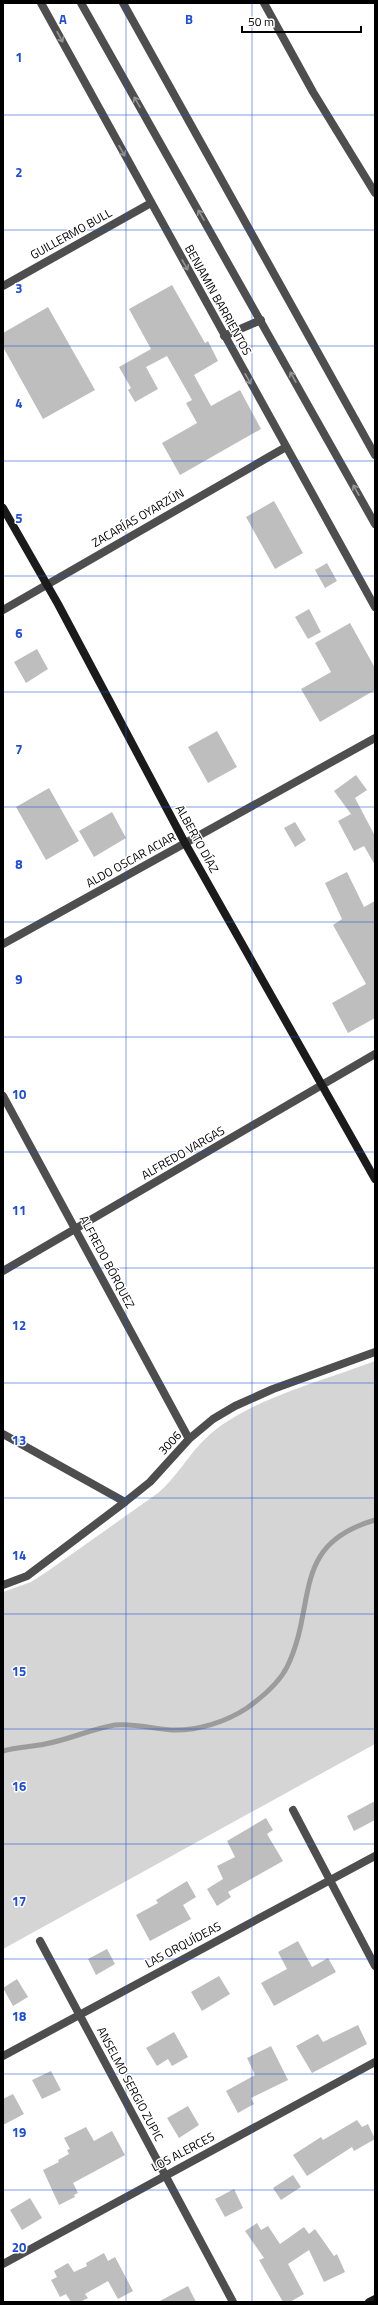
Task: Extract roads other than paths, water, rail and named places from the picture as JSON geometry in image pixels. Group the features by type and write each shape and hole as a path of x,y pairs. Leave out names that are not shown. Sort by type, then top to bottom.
{"street":[{"name":"BENJAMIN BARRIENTOS","path":"41,3 375,607"},
{"path":"81,3 375,524"},
{"path":"123,3 375,455"},
{"path":"264,3 313,92 375,193"},
{"name":"GUILLERMO BULL","path":"3,286 151,203"},
{"path":"224,336 261,320"},
{"name":"ZACARÍAS OYARZÚN","path":"3,610 286,447"},
{"name":"ALBERTO DÍAZ","path":"3,508 47,585 185,843 375,1179"},
{"name":"ALDO OSCAR ACIAR","path":"3,944 375,738"},
{"name":"ALFREDO VARGAS","path":"3,1271 323,1086 375,1054"},
{"name":"ALFREDO BÓRQUEZ","path":"3,1096 189,1439"},
{"name":"3006","path":"3,1585 27,1576 126,1502 150,1482 189,1439 213,1419 235,1406 375,1352"},
{"path":"3,1434 126,1502"},
{"path":"293,1810 375,1966"},
{"name":"LAS ORQUÍDEAS","path":"3,2056 375,1856"},
{"name":"ANSELMO SERGIO ZUPIC","path":"40,1941 233,2302"},
{"name":"LOS ALERCES","path":"3,2264 375,2062"},
{"path":"369,2302 375,2299"}],"waterway":[{"path":"3,1751 54,1742 115,1725 130,1725 172,1730 191,1729 211,1725 239,1713 264,1695 284,1673 296,1644 310,1579 318,1561 329,1545 348,1531 375,1520"}]}
